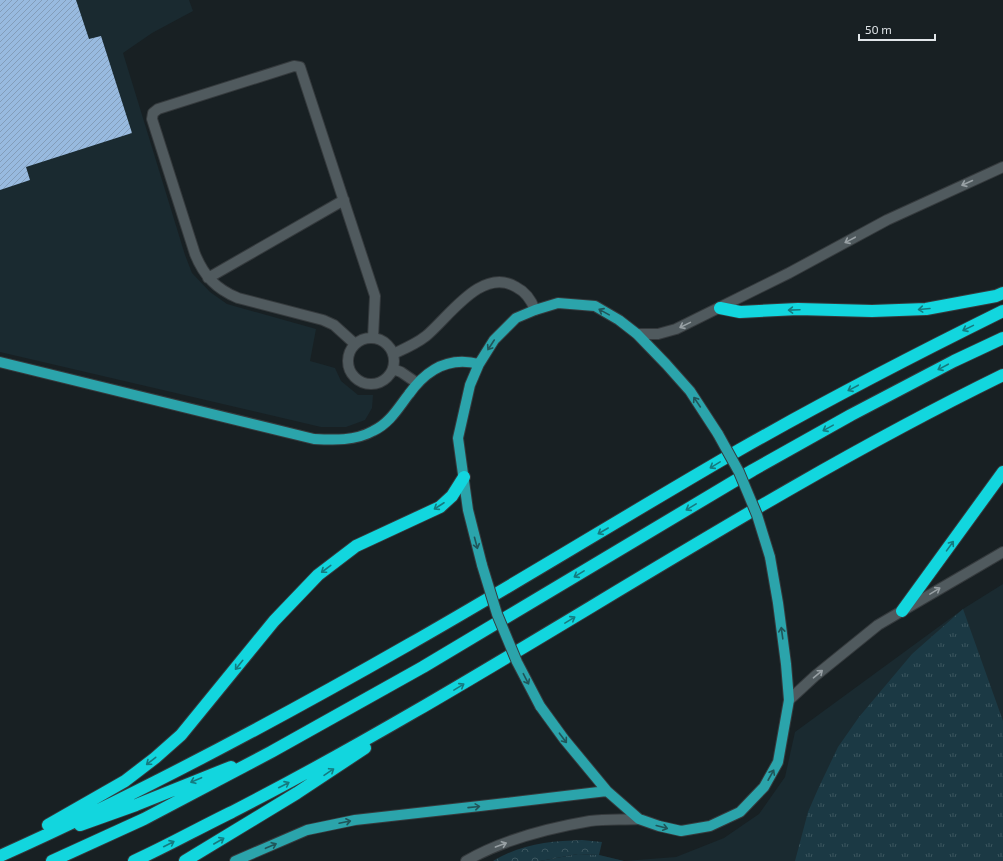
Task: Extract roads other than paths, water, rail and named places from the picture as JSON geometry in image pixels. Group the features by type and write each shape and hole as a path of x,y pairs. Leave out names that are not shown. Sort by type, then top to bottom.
{"highway":[{"path":"720,308 740,312 798,309 872,311 926,309 996,296 1003,293"},
{"path":"0,856 133,793 265,724 408,645 741,449 944,340 1003,311"},
{"path":"52,861 144,819 271,752 423,667 754,470 851,415 954,361 1003,338"},
{"path":"134,861 289,782 443,696 769,501 869,444 1003,375"},
{"path":"902,611 1003,472"},
{"path":"0,848 41,829 92,801 125,781 155,758 181,735 274,621 318,575 356,546 440,507 452,496 464,477"},
{"path":"185,861 297,793 443,696"},
{"path":"13,850 136,805 271,752"}],"main road":[{"path":"558,303 595,306 619,320 637,334 690,391 718,434 739,472 757,515 770,557 786,664 788,700 784,734 778,762 764,787 740,812 710,826 681,831 659,826 639,819 607,790 564,739 540,706 517,662 497,614 482,565 468,510 458,438 470,385 479,364 494,340 516,318 558,303"},
{"path":"0,362 314,439 338,440 359,437 385,424 396,413 417,383 434,370 445,364 468,361 479,364"},
{"path":"235,861 307,830 355,820 607,790"}],"street":[{"path":"355,344 334,325 323,320 238,298 229,294 208,278 195,254 152,119 153,113 158,109 294,66 300,67 375,296 373,338"},
{"path":"637,334 658,334 676,329 789,273 887,220 1003,167"},
{"path":"208,278 344,200"},
{"path":"394,354 417,342 475,290 485,284 500,281 514,285 523,291 531,300 535,310"},
{"path":"367,338 373,338 380,339 391,348 394,354 394,362 393,369 389,376 376,384 369,384 355,378 351,372 348,365 349,353 355,344 367,338"},
{"path":"393,369 402,372 417,383"},
{"path":"788,700 878,625 1003,552"},
{"path":"466,861 482,852 528,835 590,821 639,819"}]}
